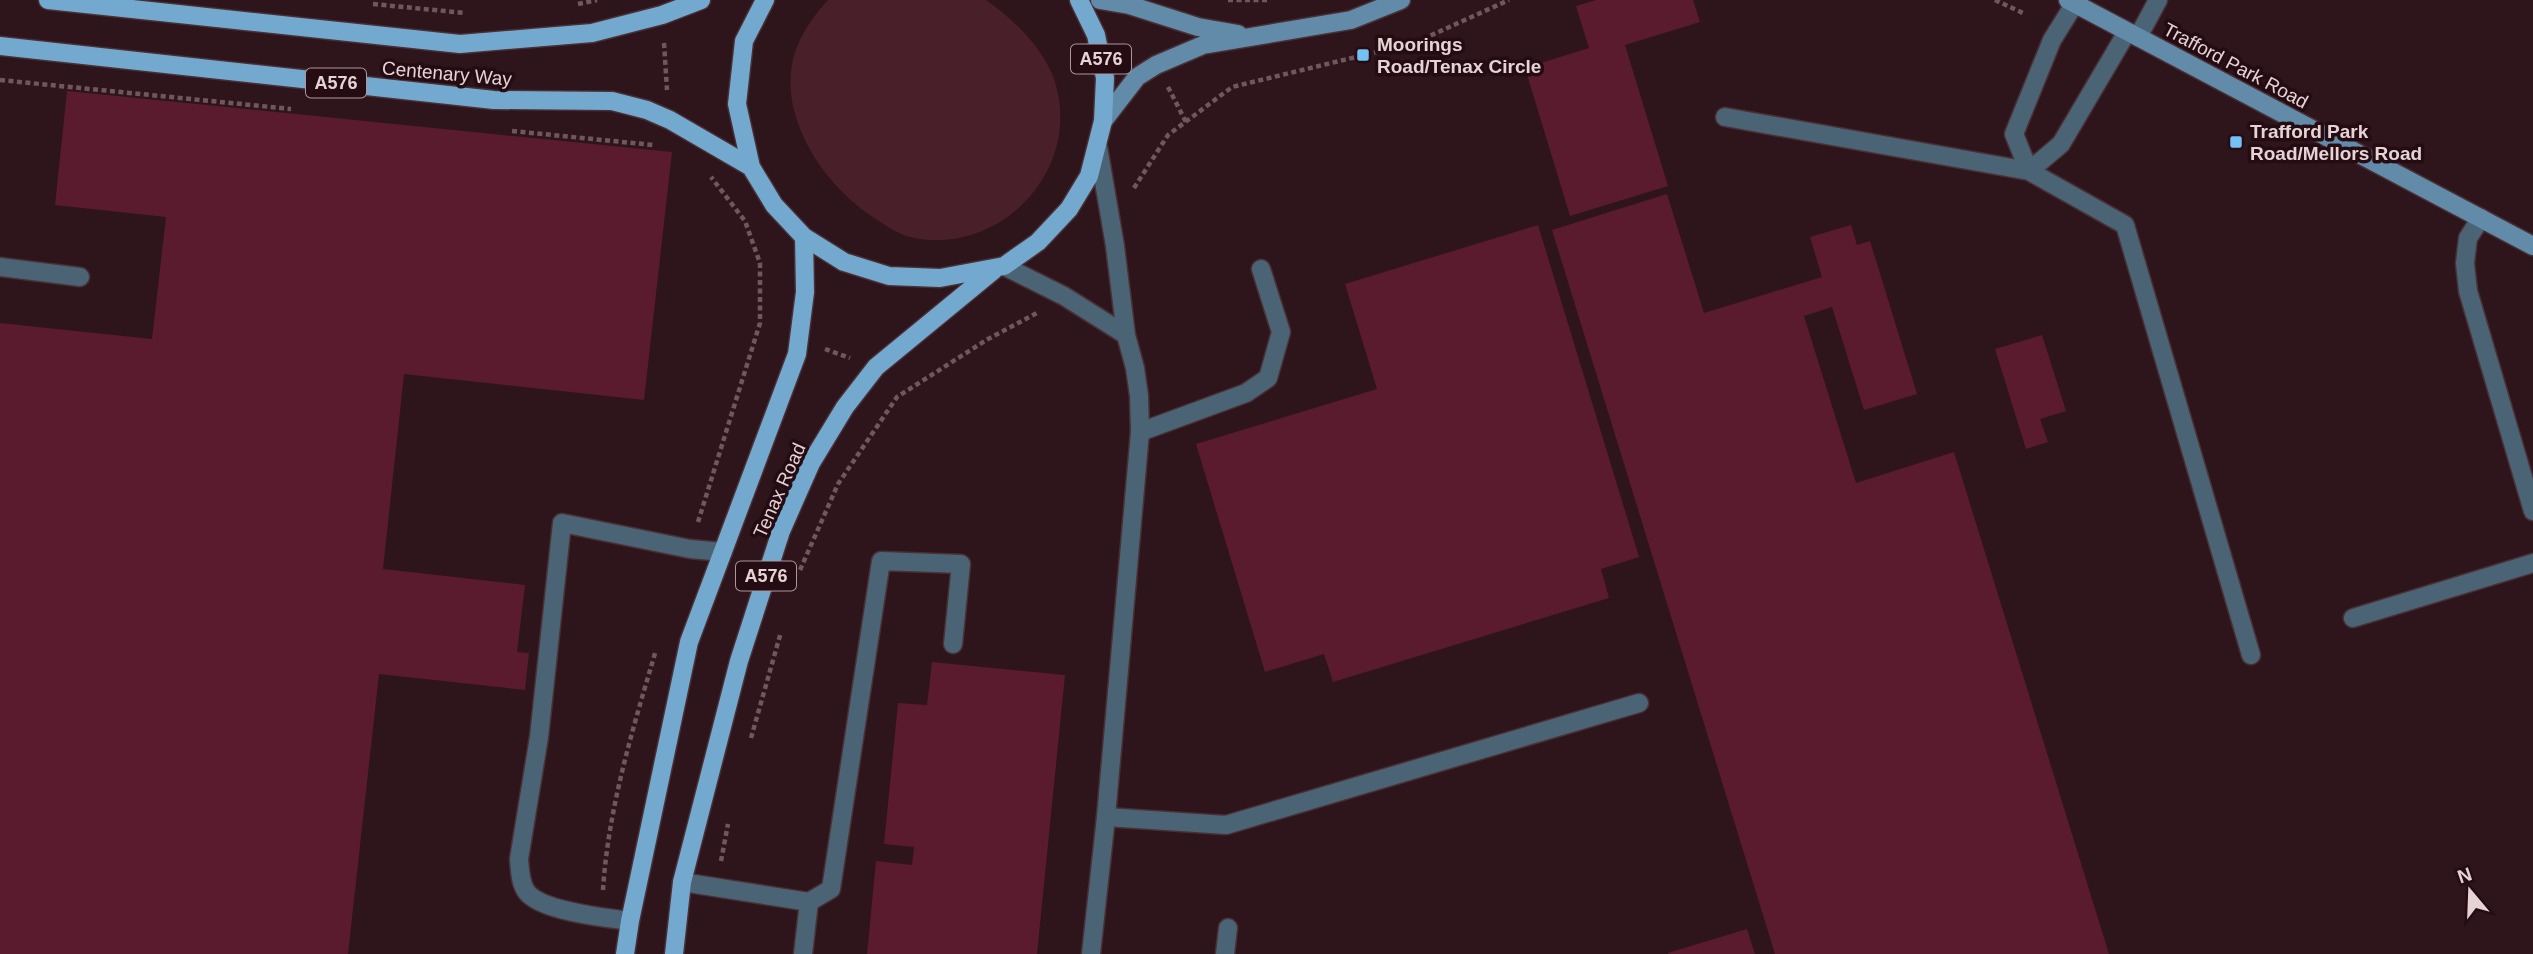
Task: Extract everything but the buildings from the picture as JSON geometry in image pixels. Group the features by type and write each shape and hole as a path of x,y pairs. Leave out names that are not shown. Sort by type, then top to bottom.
{"main road":[{"name":"Centenary Way","path":"48,0 460,44 592,33 662,15 701,0"},
{"name":"A576","path":"765,0 744,41 737,104 751,167 774,205 804,237 844,262 890,275 940,278 999,268 1038,243 1069,209 1089,176 1103,121 1105,78 1096,35 1079,0"},
{"name":"Centenary Way","path":"0,46 494,100 612,101 647,110 670,120 751,167"},
{"name":"Tenax Road","path":"625,954 689,642 797,354 805,292 804,237"},
{"name":"Tenax Road","path":"674,954 682,882 739,661 781,531 811,463 845,407 876,367 999,268"}],"street":[{"path":"1100,0 1129,5 1198,27 1249,36"},
{"path":"1103,121 1137,77 1156,65 1203,45 1351,20 1401,0"},
{"path":"2029,171 2061,145 2158,0"},
{"path":"2029,171 2014,134 2052,40 2071,2"},
{"name":"Trafford Park Road","path":"2071,2 2533,246"},
{"path":"1725,117 2029,171 2125,225 2251,655"},
{"path":"1091,954 1106,817 1140,432 1135,368 1126,335 1115,246 1098,147"},
{"path":"2481,218 2468,238 2465,263 2468,291 2533,511"},
{"path":"0,267 80,276"},
{"path":"999,268 1064,296 1126,335"},
{"path":"1140,432 1247,393 1268,378 1281,332 1261,269"},
{"path":"630,921 602,918 542,904 527,893 521,879 519,859 539,737 562,523 690,549 723,552"},
{"path":"682,882 809,902 831,889 881,561 961,564 953,644"},
{"path":"2353,618 2533,563"},
{"path":"1106,817 1226,825 1639,703"},
{"path":"803,954 809,902"},
{"path":"1225,954 1228,928"}],"path":[{"path":"575,5 598,0"},
{"path":"1228,0 1270,0"},
{"path":"1130,194 1168,135 1232,87 1414,43 1509,0"},
{"path":"1995,0 2023,13"},
{"path":"365,3 475,13"},
{"path":"665,58 667,89"},
{"path":"0,80 292,109"},
{"path":"500,130 653,145"},
{"path":"690,549 760,323 760,263 745,220 705,169"},
{"path":"799,573 838,484 897,397 988,339 1046,308"},
{"path":"831,350 854,359"},
{"path":"751,739 783,624"},
{"path":"602,918 605,860 623,772 631,734 658,645"},
{"path":"716,887 730,814"}],"shaded area":[{"path":"828,0 986,0 1017,25 1035,45 1049,67 1060,112 1057,143 1046,172 1029,198 1005,218 978,233 947,240 914,238 901,234 867,213 847,196 820,166 806,143 791,95 793,61 798,46 805,30"}],"place":[{"name":"Moorings Road/Tenax Circle","path":"1363,55"},
{"name":"Trafford Park Road/Mellors Road","path":"2236,142"}]}
